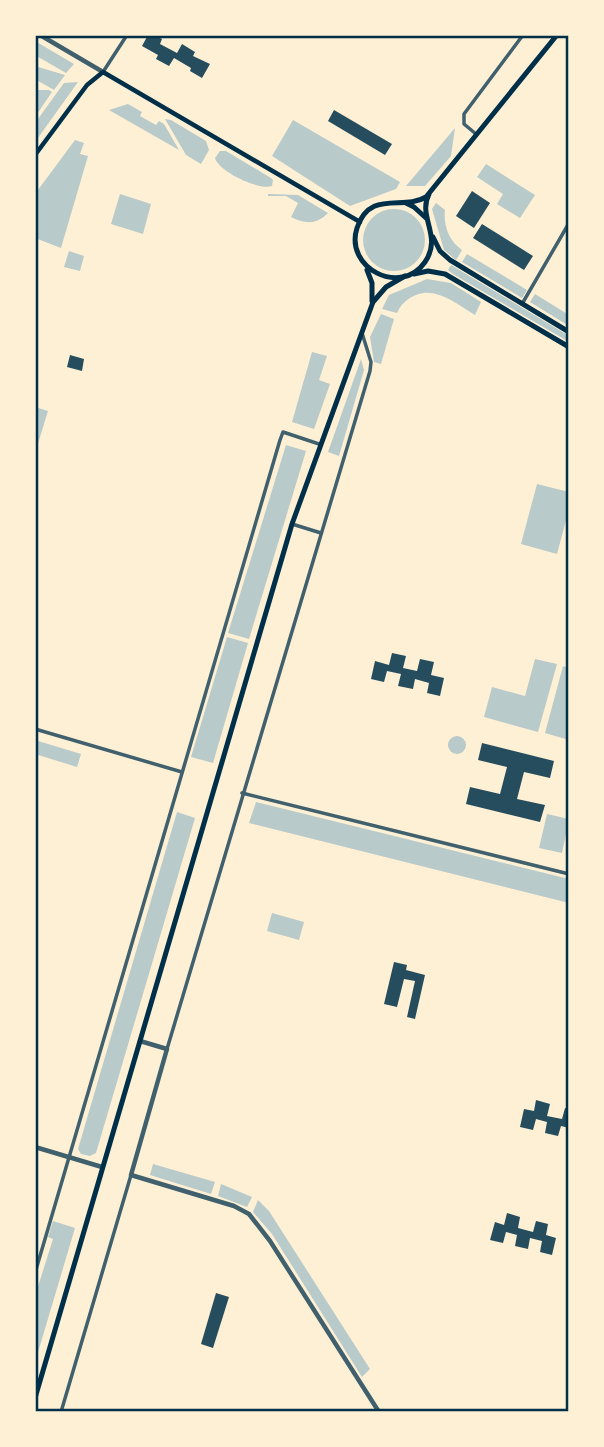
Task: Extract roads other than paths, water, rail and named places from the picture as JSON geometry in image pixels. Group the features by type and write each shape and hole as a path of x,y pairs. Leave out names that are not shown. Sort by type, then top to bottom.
{"main road":[{"path":"370,309 372,283 356,242 360,222 374,207 393,201 419,201 429,194 557,35"},
{"path":"35,155 87,85 103,72 360,222"},
{"path":"429,194 425,208 437,246 443,255 569,332"},
{"path":"393,201 415,207 429,224"},
{"path":"35,1398 292,524 319,444 376,296 426,260 432,246 432,231"},
{"path":"362,261 378,274 391,278 428,271 445,274 569,347"}],"street":[{"path":"40,35 103,72 127,35"},
{"path":"477,135 464,124 464,114 523,35"},
{"path":"523,304 569,223"},
{"path":"61,1412 242,793 370,371 371,362 362,330"},
{"path":"35,1273 283,432 319,444"},
{"path":"292,524 321,533"},
{"path":"35,729 182,772"},
{"path":"242,793 569,874"},
{"path":"140,1041 167,1049"},
{"path":"35,1147 102,1167"},
{"path":"131,1175 234,1206 249,1214 270,1241 379,1412"}]}
